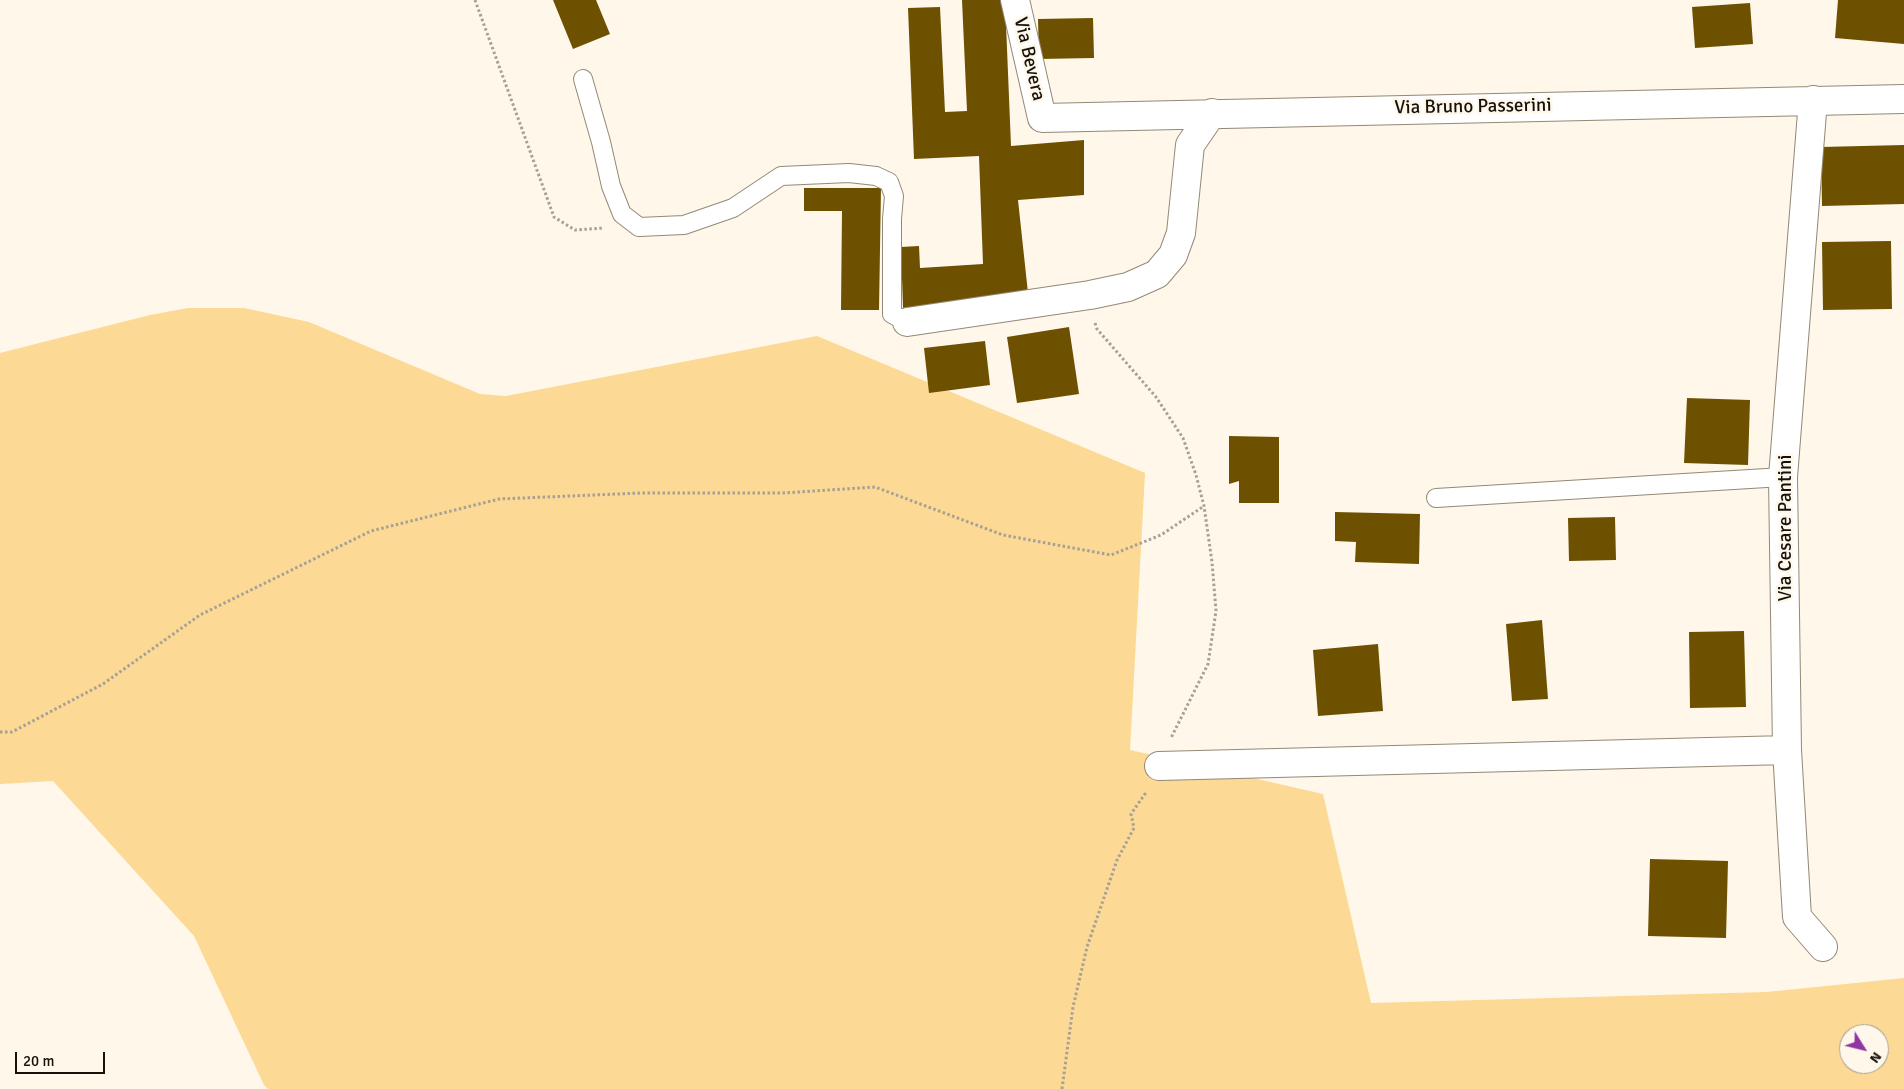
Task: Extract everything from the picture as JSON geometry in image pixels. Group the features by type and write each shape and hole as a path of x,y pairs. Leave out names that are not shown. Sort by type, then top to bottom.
{"street":[{"name":"Via Bevera","path":"1015,0 1042,118"},
{"name":"Via Bruno Passerini","path":"1042,118 1904,99"},
{"name":"Via Cesare Pantini","path":"1813,100 1783,477 1787,750 1797,917 1823,947"},
{"path":"907,322 1090,295 1128,287 1157,274 1173,255 1181,233 1190,145 1212,113"},
{"path":"1159,766 1787,750"}],"lane":[{"path":"582,79 612,186 622,214 639,226 684,225 733,208 781,176 849,173 876,176 890,182 894,196 892,218 892,314 907,322"},
{"path":"1436,498 1783,477"}],"path":[{"path":"475,0 554,217 575,230 639,226"},
{"path":"1062,1089 1073,1007 1087,947 1117,860 1134,828 1131,814 1151,785 1174,730 1208,664 1216,611 1212,562 1204,506 1196,475 1183,438 1156,398 1097,328 1092,314 1090,295"},
{"path":"0,732 12,732 103,684 200,615 371,531 500,499 641,493 782,493 875,487 1003,535 1111,555 1161,535 1204,506"}],"shaded area":[{"path":"188,308 244,308 309,322 480,394 506,396 817,336 1145,473 1130,750 1323,794 1371,1003 1767,992 1904,978 1904,1089 268,1089 264,1085 194,936 53,781 0,784 0,353 150,315"}],"building":[{"path":"553,0 596,0 610,34 573,49"},
{"path":"962,0 1005,0 1011,146 1084,140 1084,195 1018,200 1028,293 903,308 901,247 919,246 920,268 983,264 979,156 914,159 908,8 940,7 945,112 967,111"},
{"path":"1838,0 1904,0 1904,44 1835,38"},
{"path":"1750,3 1753,44 1695,48 1692,7"},
{"path":"1093,18 1094,58 1039,59 1038,19"},
{"path":"1904,145 1904,204 1822,206 1821,147"},
{"path":"804,188 881,188 879,310 841,310 842,211 804,211"},
{"path":"1891,241 1892,309 1823,310 1822,242"},
{"path":"1069,327 1079,394 1017,403 1007,337"},
{"path":"985,341 990,385 929,393 924,348"},
{"path":"1687,398 1750,400 1748,465 1684,463"},
{"path":"1229,436 1279,437 1279,503 1239,503 1239,481 1229,484"},
{"path":"1335,512 1420,514 1419,564 1355,562 1356,542 1335,541"},
{"path":"1615,517 1616,560 1569,561 1568,518"},
{"path":"1542,620 1548,699 1512,701 1506,624"},
{"path":"1744,631 1746,707 1690,708 1689,632"},
{"path":"1378,644 1383,711 1318,716 1313,650"},
{"path":"1650,859 1728,861 1726,938 1648,936"}]}
